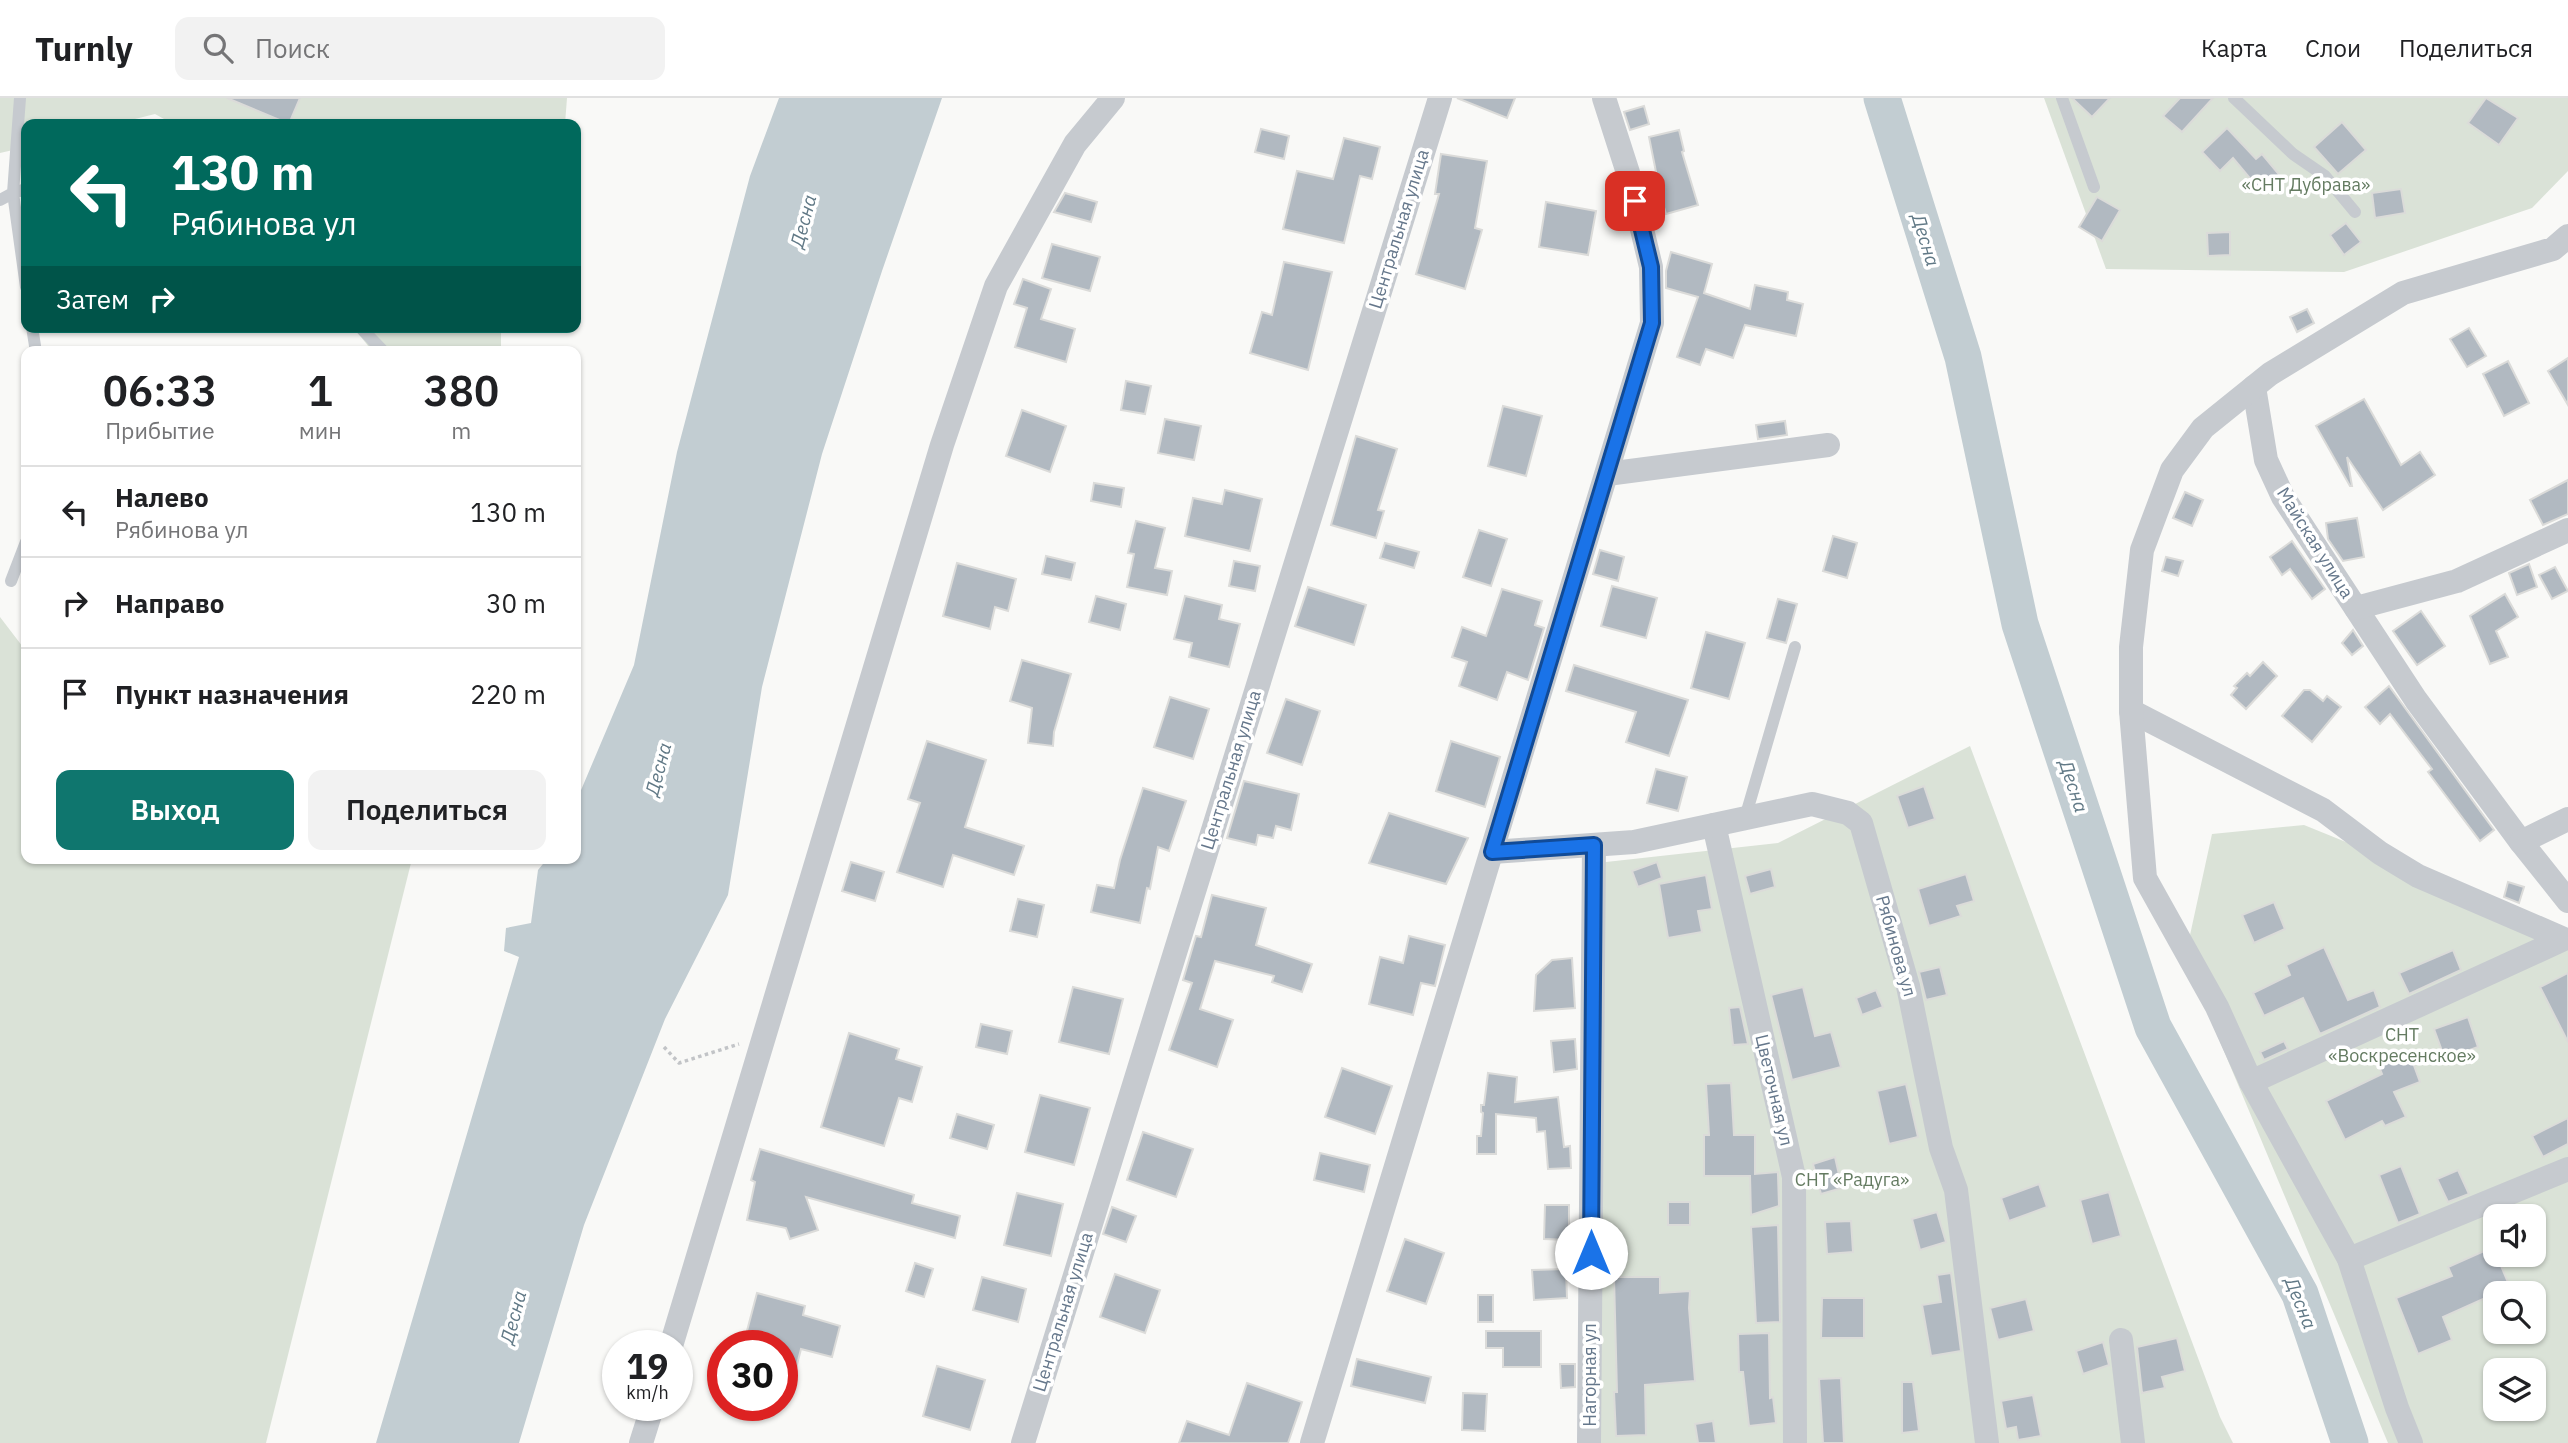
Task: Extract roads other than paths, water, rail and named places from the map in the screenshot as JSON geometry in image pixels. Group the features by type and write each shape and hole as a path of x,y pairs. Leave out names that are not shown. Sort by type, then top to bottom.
{"street":[{"path":"676,1330 942,445 996,286 1075,144 1113,98"},
{"name":"Центральная улица","path":"1023,1443 1440,98"},
{"path":"1312,1443 1652,323 1651,267 1630,179 1604,98"},
{"path":"2411,1443 2349,1259 2251,1082 2217,1007 2146,878 2131,711 2131,647 2142,550 2172,470 2203,428 2270,374 2403,293 2553,249 2568,236"},
{"name":"Майская улица","path":"2254,387 2266,460 2283,497 2416,700 2568,901"},
{"path":"1607,474 1828,445"},
{"path":"2356,608 2457,581 2568,530"},
{"path":"2131,711 2323,810 2380,853 2418,876 2566,939"},
{"name":"Рябинова ул","path":"1492,852 1634,842 1812,804 1848,813 1861,823 1908,986 1941,1148 1956,1190 1987,1443"},
{"path":"2521,842 2568,820"},
{"name":"Цветочная ул","path":"1714,825 1794,1177 1795,1443"},
{"name":"Нагорная ул","path":"1589,1443 1594,845"},
{"path":"2251,1082 2566,939"},
{"path":"2349,1259 2568,1169"},
{"path":"2122,1340 2133,1443"},
{"path":"641,1443 648,1421"}],"lane":[{"path":"20,98 13,193 21,251"},
{"path":"2062,98 2094,187"},
{"path":"2234,98 2293,154 2325,176 2356,212"},
{"path":"0,200 21,191"},
{"path":"366,333 378,346"},
{"path":"11,580 21,555"},
{"path":"1745,818 1795,647"}],"water":[{"path":"779,98 942,98 822,454 762,687 728,895 665,1019 584,1225 519,1443 376,1443 519,957 504,951 506,928 531,923 538,870 543,864 581,864 581,790 634,665 677,452 750,176"}],"waterway":[{"name":"Десна","path":"1882,98 1963,357 2020,624 2153,1027 2300,1294 2350,1443"}],"park label":[{"name":"«СНТ Дубрава»","path":"2306,185"},
{"name":"СНТ «Воскресенское»","path":"2402,1045"},
{"name":"СНТ «Радуга»","path":"1852,1180"}]}
